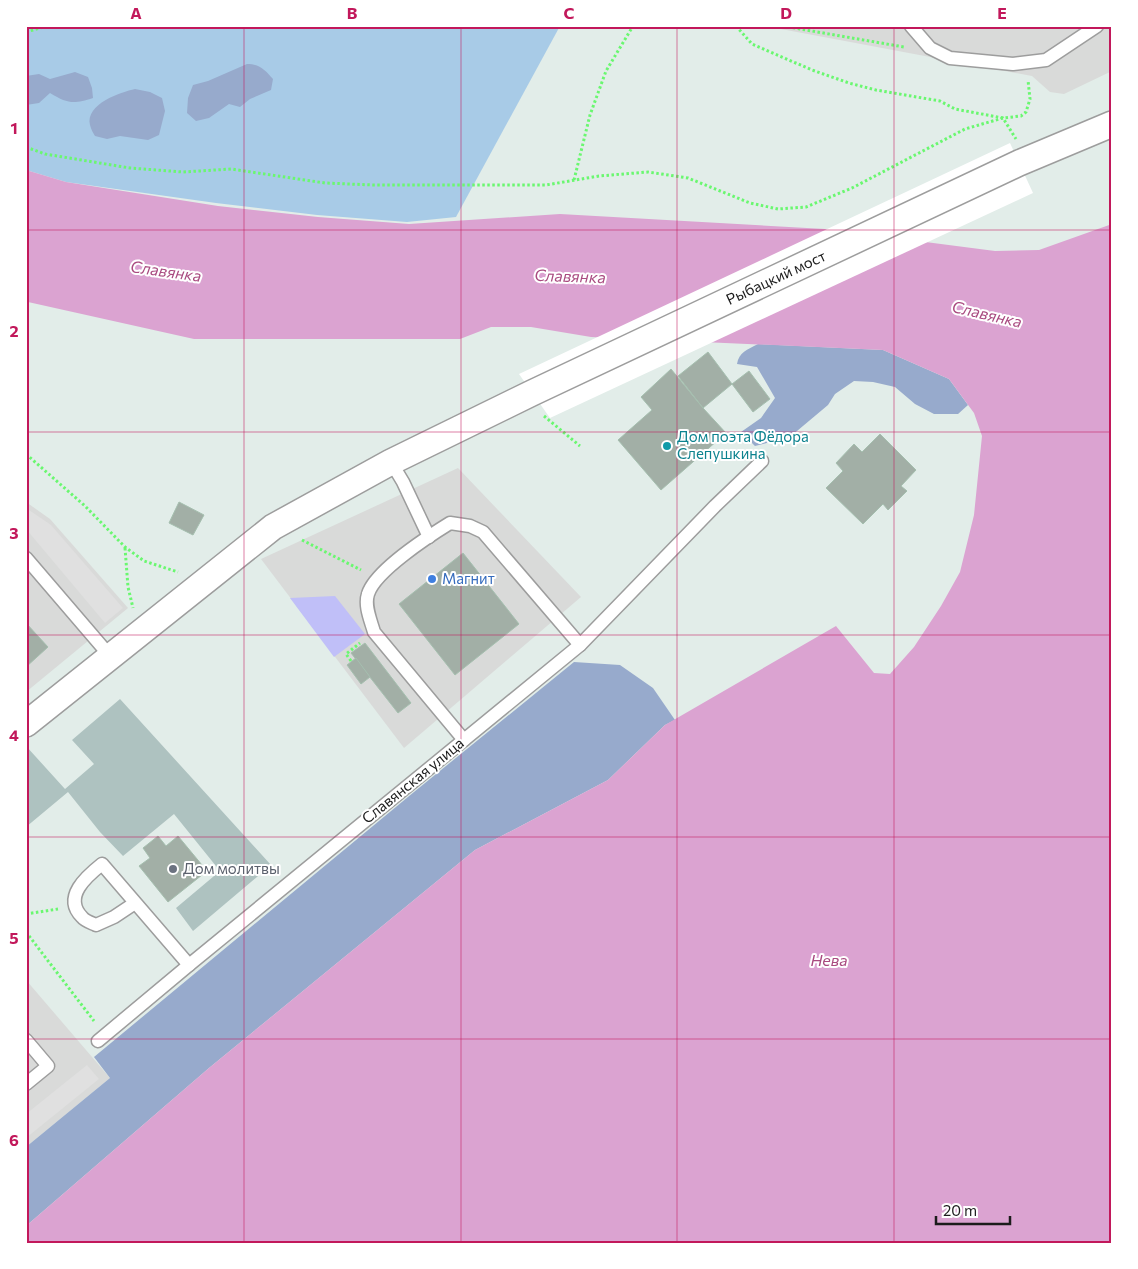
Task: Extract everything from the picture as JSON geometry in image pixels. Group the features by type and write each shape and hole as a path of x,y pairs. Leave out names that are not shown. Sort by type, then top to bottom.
{"street":[{"name":"Рыбацкий мост","path":"537,403 1019,163 1112,124"},
{"path":"26,724 273,527 392,462 537,403"}],"lane":[{"path":"911,26 930,48 950,58 1013,64 1046,60 1097,26"},
{"name":"Славянская улица","path":"101,1038 580,645 714,506 762,461"},
{"path":"392,462 429,536"},
{"path":"464,740 374,632 368,612 368,595 377,579 429,536 450,523 470,526 483,532 580,645"},
{"path":"26,558 110,656"},
{"path":"135,903 114,917 96,925 82,918 75,906 76,892 84,878 102,864 189,964"},
{"path":"26,1040 48,1066 26,1084"}],"path":[{"path":"26,32 46,26"},
{"path":"574,180 590,115 606,71 632,26"},
{"path":"736,26 752,44 812,70 867,88 940,101 955,109 1003,118 1014,135"},
{"path":"784,26 914,48 930,48"},
{"path":"26,147 45,154 130,168 183,172 231,169 325,183 373,185 546,185 600,176 648,172 688,178 750,204 778,209 806,207 852,188 966,129 1003,118 1020,116 1026,112 1030,99 1030,87 1025,63"},
{"path":"537,403 580,446"},
{"path":"26,454 85,506 125,547 144,561 182,573"},
{"path":"273,527 342,559 377,579"},
{"path":"125,547 128,586 134,612"},
{"path":"351,661 346,654 374,632"},
{"path":"26,914 75,906"},
{"path":"26,932 101,1038"}],"shaded area":[{"path":"26,26 560,26 456,217 407,222 317,215 216,203 66,182 26,170"},
{"path":"765,26 1112,26 1112,71 1064,94 1050,92 1032,76"},
{"path":"247,64 259,66 265,70 273,79 271,90 250,99 240,107 229,104 209,118 196,121 187,113 188,98 193,85 208,81"},
{"path":"75,72 88,77 93,98 71,102 50,93 39,103 26,105 26,76 39,74 50,79"},
{"path":"135,89 150,92 162,98 165,111 159,135 148,140 120,136 107,139 95,136 90,125 90,118 98,105 113,96"},
{"path":"758,344 883,350 949,379 968,405 958,414 934,414 915,404 895,387 873,382 854,381 835,394 828,405 797,431 786,438 755,446 741,432 761,418 775,398 757,367 737,364 742,354"},
{"path":"458,468 581,597 404,748 261,559"},
{"path":"26,502 50,519 128,608 26,692"},
{"path":"29,510 51,525 123,608 105,623 26,529 26,513"},
{"path":"335,596 365,634 334,657 290,598"},
{"path":"574,662 620,665 653,688 675,720 665,725 608,780 475,850 209,1068 26,1226 26,1147 110,1078 94,1057"},
{"path":"120,699 271,865 193,931 176,908 220,871 174,814 123,856 100,832 68,792 26,827 26,746 65,789 94,764 72,740"},
{"path":"26,980 110,1078 26,1147"},
{"path":"87,1065 99,1079 26,1138 26,1114"}],"water":[{"name":"Нева","path":"26,170 66,182 218,206 318,217 409,224 560,214 825,229 995,251 1039,250 1112,224 1112,1243 26,1243 26,1226 209,1068 475,850 608,780 665,725 836,626 874,673 890,674 914,647 941,606 960,572 974,515 982,436 974,413 949,379 883,350 591,337 531,327 491,327 460,339 194,339 28,302 26,301"}],"pier":[{"path":"1010,143 1033,193 550,418 519,374"}],"building":[{"path":"708,352 732,384 703,408 678,376"},
{"path":"671,369 726,433 661,490 618,440 652,410 641,397"},
{"path":"749,371 770,399 753,412 732,384"},
{"path":"880,434 916,470 901,486 907,491 888,510 883,504 863,524 826,488 843,471 836,463 854,444 862,452"},
{"path":"179,502 204,515 193,535 169,523"},
{"path":"463,553 519,624 455,675 399,604"},
{"path":"26,623 48,647 26,667"},
{"path":"365,643 411,703 398,713 351,653"},
{"path":"356,658 370,677 361,684 347,665"},
{"name":"Дом молитвы","path":"158,836 166,846 178,836 207,871 168,902 139,866 150,858 143,848"}],"place":[{"name":"Дом поэта Фёдора Слепушкина","path":"667,446"},
{"name":"Магнит","path":"432,579"},
{"name":"Дом молитвы","path":"173,869"}],"water label":[{"name":"Славянка","path":"166,271"},
{"name":"Славянка","path":"570,276"},
{"name":"Славянка","path":"987,314"}]}
